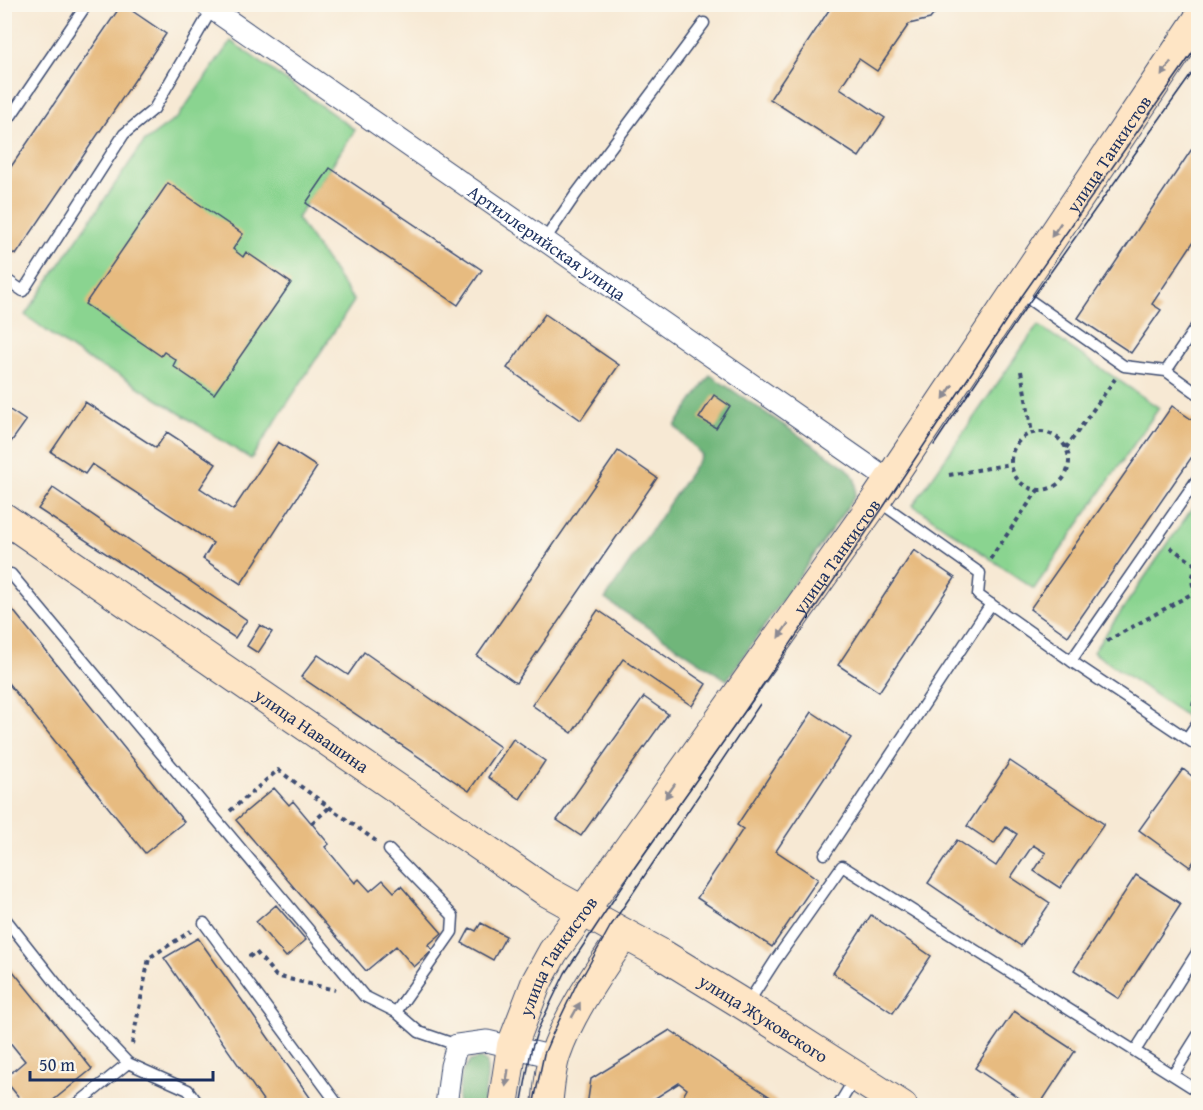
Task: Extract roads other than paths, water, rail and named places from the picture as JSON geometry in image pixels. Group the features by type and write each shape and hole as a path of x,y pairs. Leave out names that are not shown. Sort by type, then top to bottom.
{"main road":[{"name":"улица Танкистов","path":"503,1106 512,1046 537,981 554,952 882,490 1198,20"},
{"name":"улица Навашина","path":"6,522 546,891 624,934"},
{"name":"улица Жуковского","path":"624,934 746,1006 902,1106"},
{"path":"547,1106 554,1057 567,1027 578,1005 624,934"}],"street":[{"name":"Артиллерийская улица","path":"209,7 544,241 882,490"},
{"path":"446,1106 451,1065 457,1045 487,1041 554,1057"}],"lane":[{"path":"4,126 87,4"},
{"path":"4,278 23,291 124,134 154,109 209,7"},
{"path":"544,241 576,194 704,23"},
{"path":"1016,290 1124,366 1166,371 1198,394"},
{"path":"1166,371 1198,324"},
{"path":"1071,661 1198,478"},
{"path":"882,490 980,573 978,596 1198,746"},
{"path":"11,574 364,996 396,1012 419,1032 457,1045"},
{"path":"825,854 991,604"},
{"path":"1187,738 1198,722"},
{"path":"389,850 453,916 452,932 396,1012"},
{"path":"746,1006 842,866 1198,1091"},
{"path":"4,917 74,1006 128,1063 188,1090 200,1106"},
{"path":"204,923 339,1106"},
{"path":"1135,1051 1198,951"},
{"path":"1173,1075 1198,1035"},
{"path":"78,1104 128,1063"},
{"path":"838,1106 856,1077"}],"tram line":[{"path":"521,1106 531,1051 538,1029 565,973 635,867 745,711 884,506 1022,296 1198,45"},
{"path":"934,445 1030,301 1198,65"},
{"path":"533,1106 544,1054 578,981 610,927 760,704"}]}
